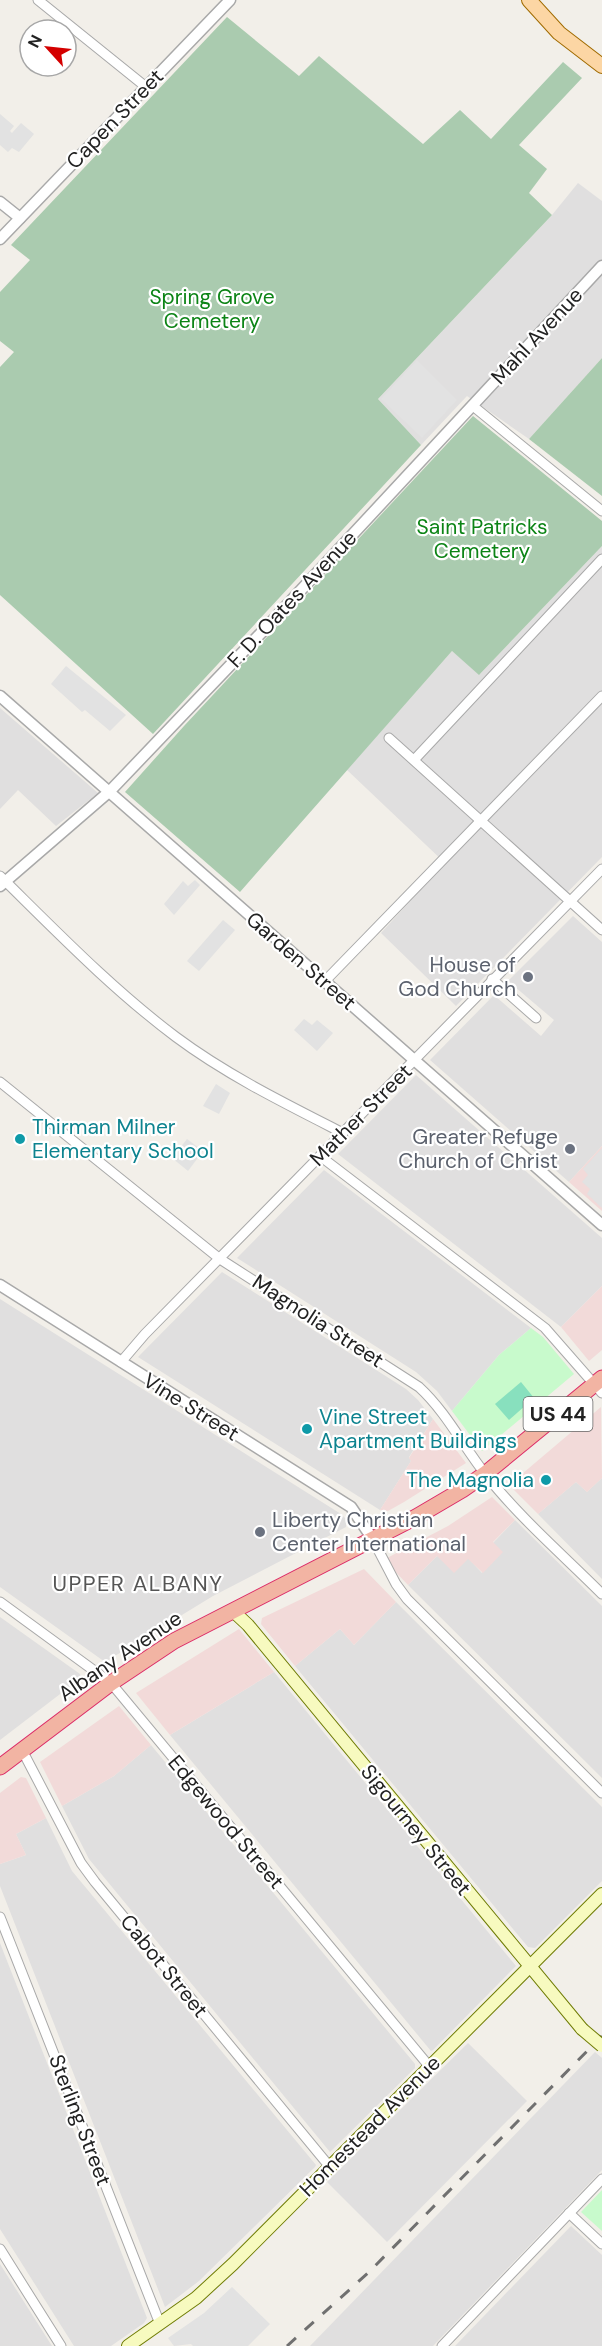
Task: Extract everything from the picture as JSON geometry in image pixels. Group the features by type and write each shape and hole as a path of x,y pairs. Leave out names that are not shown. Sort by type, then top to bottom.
{"highway":[{"name":"Albany Avenue","path":"0,1767 111,1683 174,1641 430,1509 485,1474 599,1385"}],"main road":[{"path":"529,0 559,33 602,66"},
{"name":"Sigourney Street","path":"233,1611 255,1634 529,1967 582,2029 602,2046"},
{"name":"Homestead Avenue","path":"128,2346 198,2297 330,2168 602,1894"}],"street":[{"path":"38,0 146,87"},
{"name":"Capen Street","path":"0,239 230,0"},
{"path":"0,202 20,218"},
{"name":"Mahl Avenue","path":"473,406 602,266"},
{"path":"473,406 602,511"},
{"name":"F. D. Oates Avenue","path":"2,881 110,791 473,406"},
{"path":"414,760 602,559"},
{"name":"Garden Street","path":"0,696 602,1225"},
{"path":"324,982 602,696"},
{"path":"389,738 602,930"},
{"name":"Mather Street","path":"121,1362 131,1348 602,869"},
{"path":"2,881 129,999 177,1038 257,1088 343,1133"},
{"path":"492,979 536,1018"},
{"name":"Magnolia Street","path":"0,1082 220,1258 419,1387 438,1406 485,1474 502,1494 602,1594"},
{"path":"320,1156 546,1328 599,1385"},
{"name":"Vine Street","path":"0,1285 351,1507 372,1538"},
{"path":"372,1538 396,1584 407,1599 602,1793"},
{"name":"Edgewood Street","path":"0,1602 111,1683 429,2066"},
{"name":"Cabot Street","path":"22,1750 76,1854 95,1882 330,2168"},
{"name":"Sterling Street","path":"0,1917 160,2324"},
{"path":"442,2346 602,2179"},
{"path":"569,2213 602,2244"},
{"path":"0,2249 61,2346"}],"shaded area":[{"path":"0,114 14,126 10,131 12,133 21,123 34,134 19,152 12,148 8,152 0,145"},
{"path":"578,183 602,201 602,358 529,439 467,396 421,445 378,399 552,215"},
{"path":"417,360 457,400 422,438 381,399"},
{"path":"602,546 602,857 456,1006 381,933 445,863 347,770 452,651 480,674"},
{"path":"66,666 126,715 110,731 85,710 82,712 51,684"},
{"path":"0,708 98,793 56,826 18,790 0,809"},
{"path":"195,880 200,885 174,915 164,904 183,881 188,886"},
{"path":"573,916 602,942 602,1146 569,1182 430,1060 494,995 541,1036 554,1020 508,981"},
{"path":"223,920 235,930 199,971 187,961"},
{"path":"304,1019 312,1025 317,1020 333,1033 317,1051 294,1030"},
{"path":"416,1075 602,1238 602,1286 561,1327 338,1154"},
{"path":"216,1084 230,1093 219,1114 203,1106"},
{"path":"187,1139 203,1151 188,1171 172,1158"},
{"path":"602,1146 602,1211 569,1182"},
{"path":"602,1148 602,1208 587,1194 590,1189 582,1182 588,1175 583,1169"},
{"path":"324,1170 531,1328 499,1355 452,1411 437,1391 416,1372 237,1258"},
{"path":"222,1272 406,1389 433,1419 409,1457 411,1461 380,1510 138,1357"},
{"path":"602,1286 602,1350 589,1361 561,1327"},
{"path":"0,1299 341,1514 346,1519 346,1527 213,1596 105,1662 0,1587"},
{"path":"601,1407 602,1478 587,1492 576,1482 538,1514 509,1485"},
{"path":"433,1419 466,1463 388,1511 380,1510 411,1461 409,1458"},
{"path":"602,1478 602,1579 538,1514 576,1482 587,1492"},
{"path":"492,1497 515,1520 493,1542 503,1552 483,1573 468,1559 454,1573 437,1556 408,1585 387,1563 387,1558 448,1526"},
{"path":"515,1520 602,1606 602,1778 408,1585 437,1556 468,1558 482,1573 493,1543"},
{"path":"364,1569 396,1602 354,1645 340,1629 295,1666 261,1624 262,1618"},
{"path":"396,1602 602,1807 602,1881 535,1948 528,1947 295,1666 340,1629 354,1645"},
{"path":"0,1617 80,1674 81,1678 0,1740"},
{"path":"239,1629 274,1672 170,1735 136,1693"},
{"path":"274,1672 516,1966 431,2051 170,1735"},
{"path":"119,1706 151,1745 114,1776 62,1806 40,1762"},
{"path":"151,1745 415,2064 415,2068 330,2152 89,1859 62,1806 114,1776"},
{"path":"21,1777 26,1778 46,1818 16,1834 26,1855 0,1864 0,1793"},
{"path":"46,1818 72,1871 316,2165 199,2281 165,2307 0,1886 0,1864 26,1855 16,1834"},
{"path":"0,1943 147,2318 144,2323 111,2346 74,2346 0,2229"},
{"path":"468,2043 527,2101 387,2242 327,2182"},
{"path":"595,2052 602,2058 602,2170 433,2346 310,2346"},
{"path":"571,2226 602,2255 602,2346 455,2346"},
{"path":"0,2264 52,2346 0,2346"},
{"path":"232,2287 270,2324 248,2346 193,2346 191,2344 174,2346 168,2338 204,2313"}],"green space":[{"name":"Spring Grove Cemetery","path":"227,17 299,76 319,56 423,144 460,110 491,139 563,62 582,78 519,145 547,169 529,193 552,215 378,399 421,445 153,734 0,595 0,367 14,352 0,341 0,292 30,260 11,245"},
{"path":"602,358 602,496 529,439"},
{"name":"Saint Patricks Cemetery","path":"473,416 602,521 602,546 479,675 452,651 240,892 125,792"},
{"path":"531,1328 543,1337 574,1374 482,1451 452,1411 499,1355"},
{"path":"521,1382 534,1398 509,1420 495,1404"},
{"path":"602,2190 602,2231 581,2212"}],"railway":[{"path":"287,2346 368,2273 602,2036"}],"place":[{"name":"House of God Church","path":"528,977"},
{"name":"Thirman Milner Elementary School","path":"20,1139"},
{"name":"Greater Refuge Church of Christ","path":"570,1149"},
{"name":"Vine Street Apartment Buildings","path":"307,1429"},
{"name":"The Magnolia","path":"546,1480"},
{"name":"Liberty Christian Center International","path":"260,1532"}],"district":[{"name":"UPPER ALBANY","path":"138,1583"}]}
